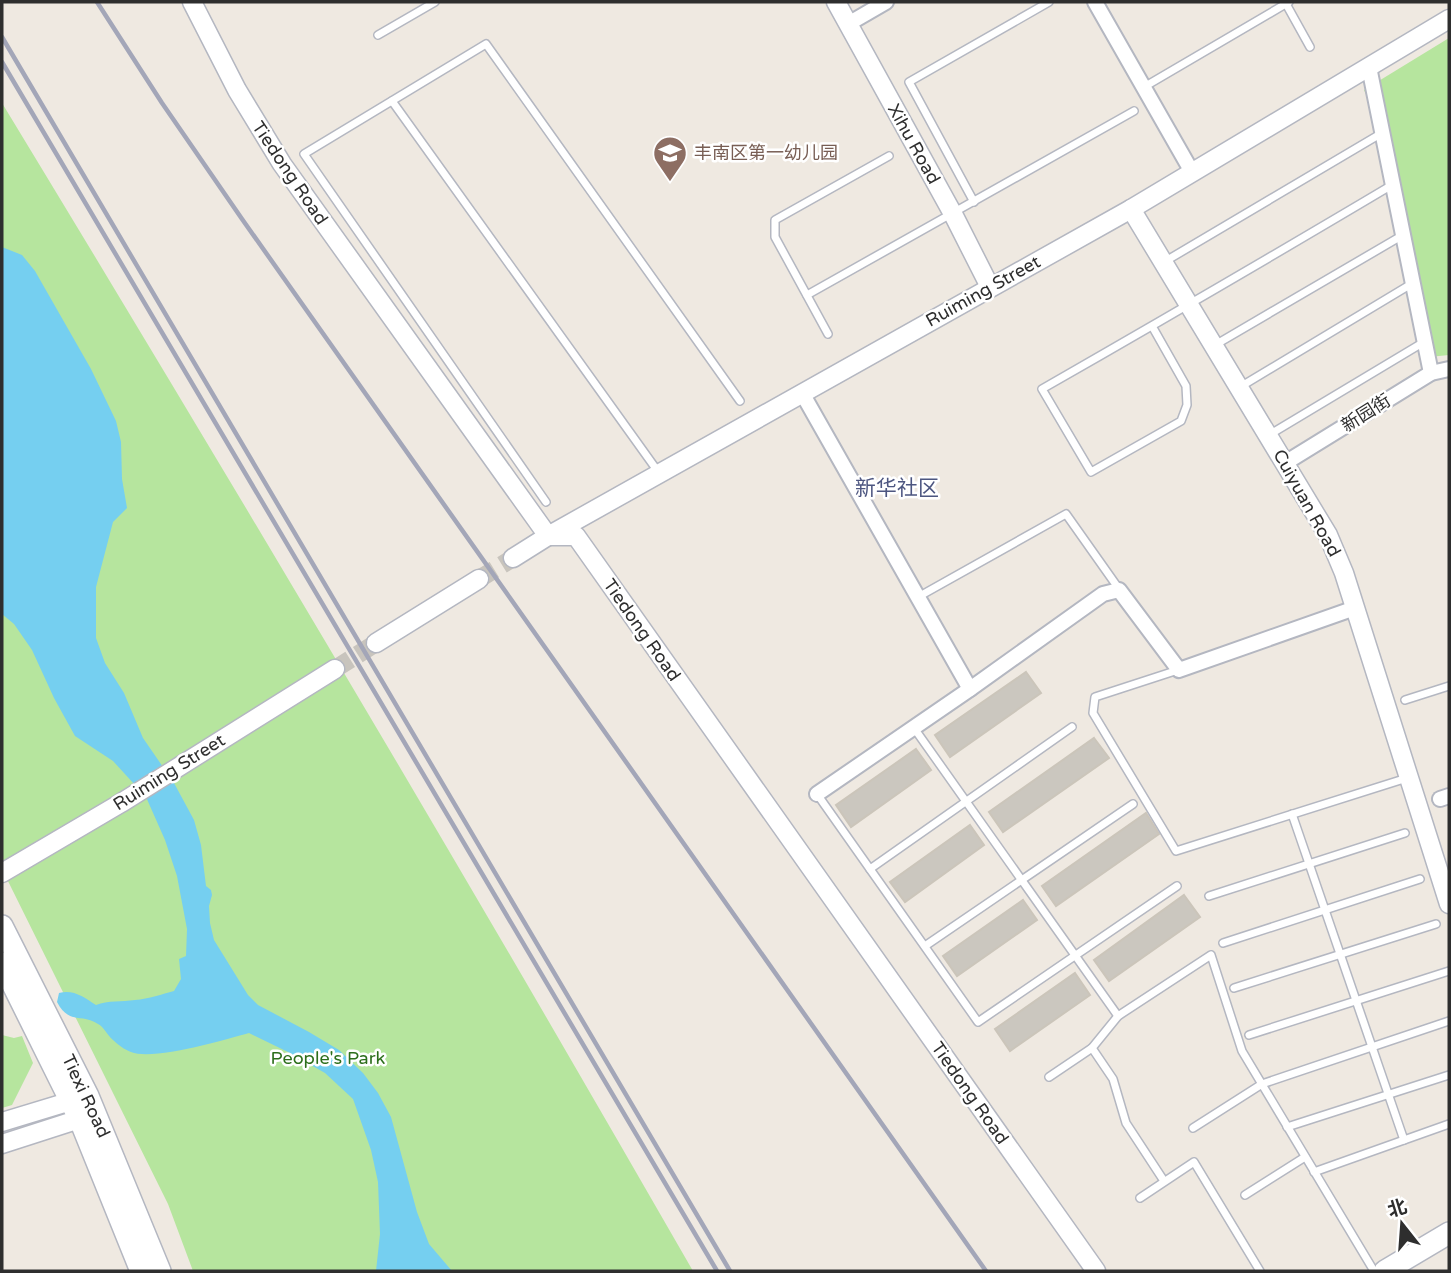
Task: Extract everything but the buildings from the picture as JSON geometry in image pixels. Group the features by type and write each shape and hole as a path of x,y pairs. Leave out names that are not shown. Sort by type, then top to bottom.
{"main road":[{"name":"Tiexi Road","path":"2,926 160,1271"},
{"name":"Tiexi Road","path":"2,963 84,1107 141,1271"},
{"path":"1385,1271 1449,1233"}],"street":[{"name":"Tiedong Road","path":"192,2 237,90 282,164 548,537 576,536 1096,1271"},
{"name":"Xihu Road","path":"836,2 953,214 990,287"},
{"path":"848,24 886,2"},
{"path":"1097,3 1192,172"},
{"name":"Ruiming Street","path":"513,558 1131,209 1449,19"},
{"path":"1369,67 1431,373"},
{"name":"Cuiyuan Road","path":"1131,209 1328,535 1344,573 1449,904"},
{"name":"新园街","path":"1285,463 1431,373 1449,369"},
{"path":"802,393 970,690"},
{"path":"376,643 479,579"},
{"path":"817,794 970,690 1103,594 1119,590 1179,670 1355,608"},
{"name":"Ruiming Street","path":"2,873 121,803 335,669"},
{"path":"2,1122 84,1107"},
{"path":"2,1144 84,1107"}],"lane":[{"path":"378,35 435,2"},
{"path":"974,202 909,82 1049,2"},
{"path":"1144,87 1287,2 1310,47"},
{"path":"546,502 304,154 486,44 740,401"},
{"path":"392,101 660,474"},
{"path":"807,295 1134,111"},
{"path":"1164,262 1382,133"},
{"path":"828,334 775,237 775,220 888,156"},
{"path":"1152,326 1186,386 1187,405 1181,421 1091,472 1042,389 1393,185"},
{"path":"1214,346 1403,235"},
{"path":"1240,387 1413,283"},
{"path":"1269,436 1425,342"},
{"path":"918,597 1066,514 1119,590"},
{"path":"1179,670 1095,697 1093,713 1176,850 1409,778"},
{"path":"1405,700 1449,685"},
{"path":"870,869 1072,727"},
{"path":"914,728 1118,1016"},
{"path":"817,794 978,1021 1177,886"},
{"path":"925,946 1133,804"},
{"path":"1292,814 1404,1140"},
{"path":"1209,896 1405,834"},
{"path":"1223,943 1420,880"},
{"path":"1234,988 1436,924"},
{"path":"1049,1077 1092,1048 1118,1016 1211,955 1242,1051 1374,1271"},
{"path":"1249,1035 1449,971"},
{"path":"1193,1128 1262,1084 1449,1021"},
{"path":"1092,1048 1113,1079 1126,1123 1164,1181"},
{"path":"1287,1127 1449,1075"},
{"path":"1314,1172 1449,1124"},
{"path":"1245,1195 1305,1157"},
{"path":"1140,1198 1194,1162 1260,1271"}],"green space":[{"path":"1449,38 1449,355 1429,357 1386,138 1364,90"},
{"name":"People's Park","path":"2,103 351,685 693,1271 193,1271 168,1204 2,869"},
{"path":"2,1035 14,1038 22,1036 33,1063 12,1105 2,1108"}],"water":[{"path":"2,247 22,255 35,271 91,369 116,421 121,442 122,479 127,508 113,522 96,587 96,638 105,663 124,693 143,738 174,783 194,820 201,845 206,886 212,895 209,906 214,940 248,995 258,1005 339,1050 363,1073 378,1093 391,1117 417,1212 429,1244 452,1271 376,1271 380,1234 378,1182 371,1150 353,1099 325,1073 249,1033 171,1052 131,1052 115,1042 100,1025 66,1014 57,1002 59,993 64,992 78,994 96,1005 145,999 174,991 181,979 179,959 186,956 187,929 177,876 146,797 113,761 75,736 32,650 14,624 2,614"}],"tunnel":[{"path":"479,579 513,558"},
{"path":"335,669 376,643"}],"railway":[{"path":"97,2 242,219 986,1271"},
{"path":"2,37 730,1271"},
{"path":"2,62 717,1271"}],"place":[{"name":"丰南区第一幼儿园","path":"670,183"}],"district":[{"name":"新华社区","path":"897,488"}]}
